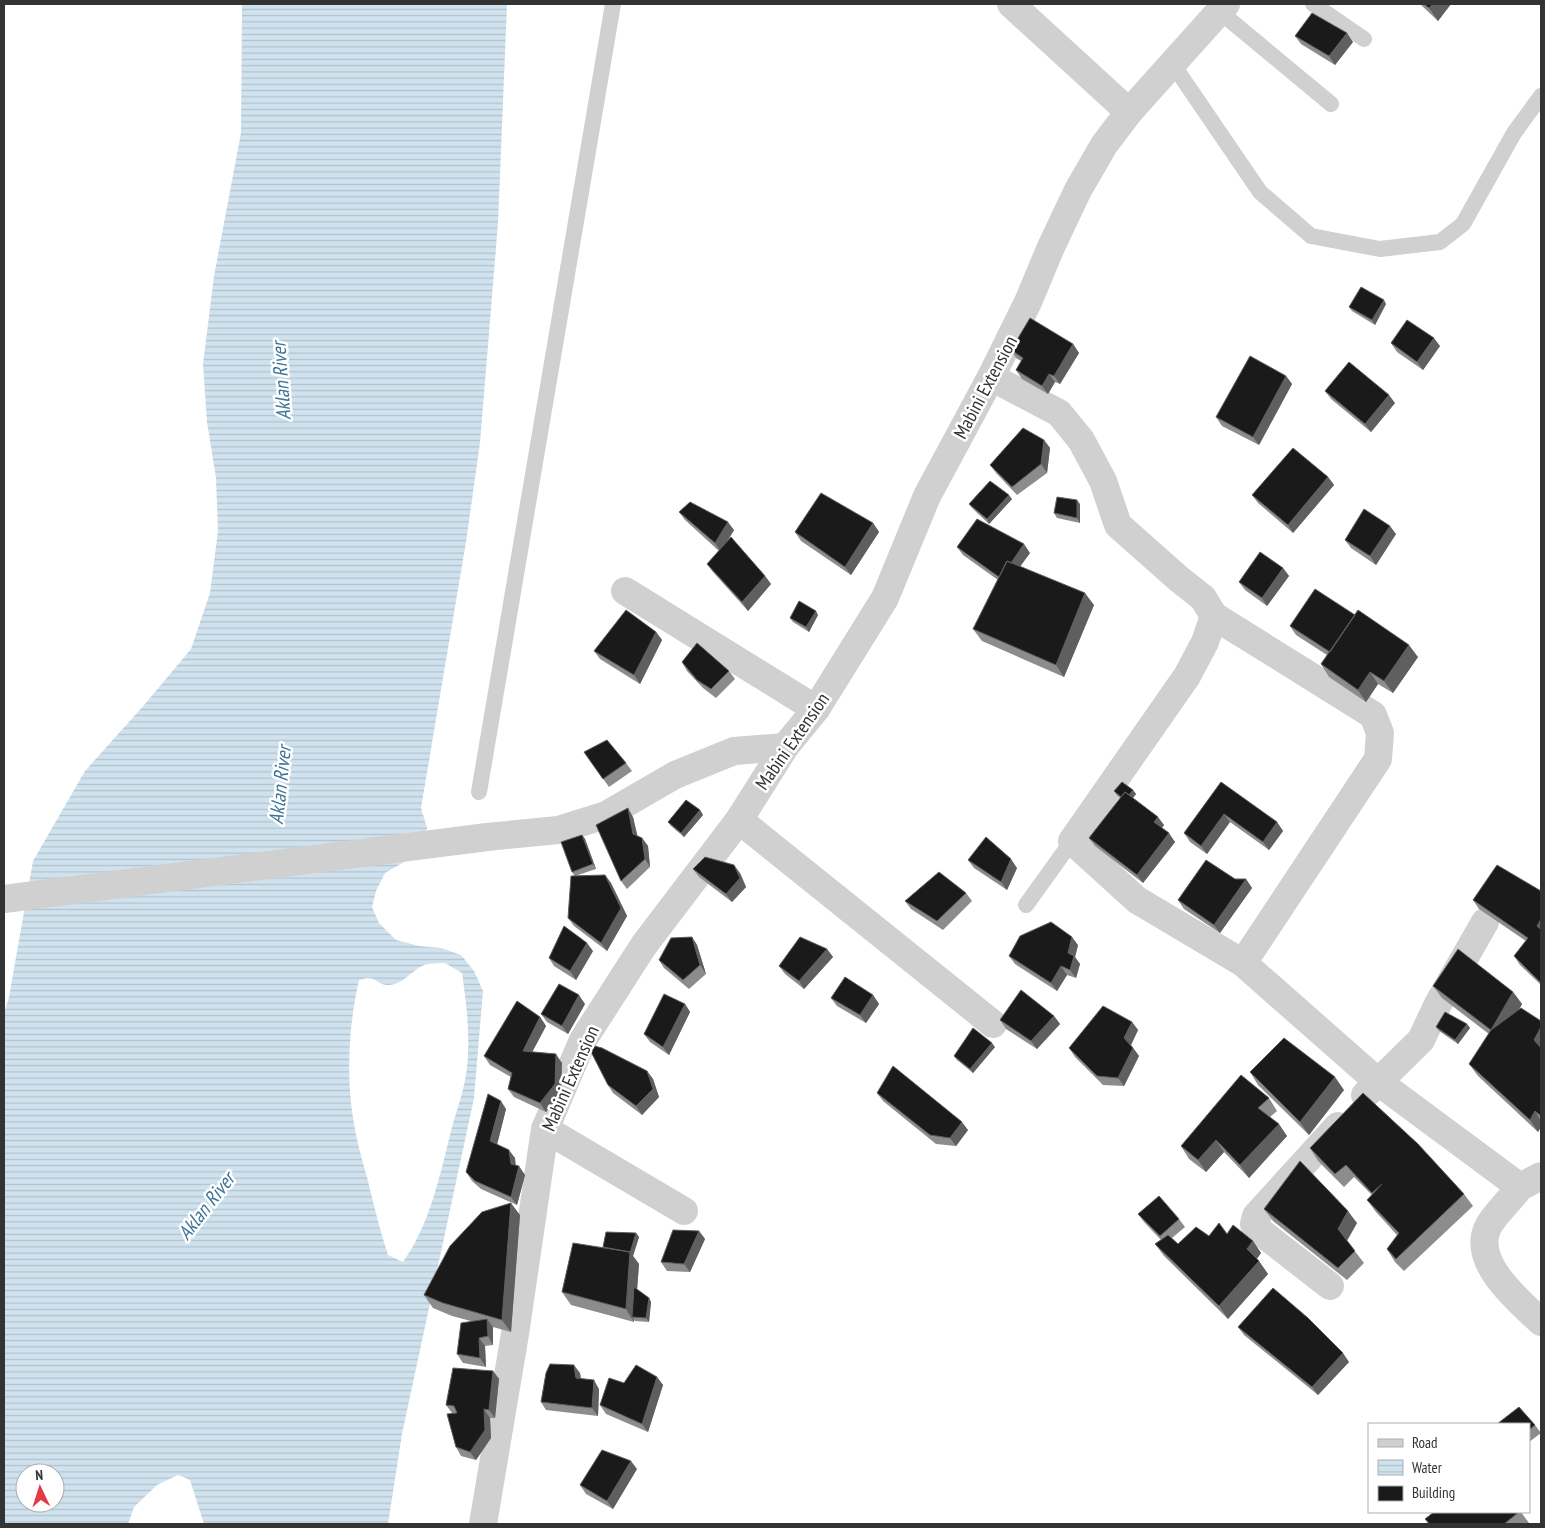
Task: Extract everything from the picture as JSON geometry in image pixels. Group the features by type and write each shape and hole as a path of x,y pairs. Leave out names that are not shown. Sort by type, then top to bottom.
{"street":[{"path":"1011,4 1129,112"},
{"name":"Mabini Extension","path":"483,1524 515,1334 546,1129 583,1040 644,945 739,820 785,747 816,709 885,598 926,496 991,377 1028,302 1078,190 1104,146 1129,112 1222,7"},
{"path":"991,377 1059,413 1081,440 1103,480 1118,525 1203,598 1214,616 1373,715 1380,733 1378,759 1243,963"},
{"path":"626,591 816,709"},
{"path":"1214,616 1206,642 1187,676 1072,842 1137,900 1243,963 1377,1081 1531,1182 1489,1226 1483,1244 1490,1265 1516,1298 1541,1322"},
{"path":"4,899 487,837 558,830 606,815 675,775 734,751 785,747"},
{"path":"739,820 993,1024"},
{"path":"1330,1286 1257,1229 1254,1224 1256,1216 1377,1081 1421,1040 1438,1004 1485,922"},
{"path":"546,1129 684,1211"}],"lane":[{"path":"479,792 613,4"},
{"path":"1313,4 1364,39"},
{"path":"1222,7 1331,104"},
{"path":"1172,62 1260,192 1311,236 1380,249 1440,242 1463,224 1514,133 1541,96"},
{"path":"1026,905 1072,842"}],"water":[{"name":"Aklan River","path":"242,4 507,4 498,223 480,443 466,542 421,808 427,828 418,854 385,873 376,891 372,907 379,923 396,940 419,946 441,948 461,955 474,971 483,991 474,1098 402,1434 388,1524 204,1524 190,1480 178,1475 157,1485 134,1507 128,1524 4,1524 4,1014 9,997 33,861 85,771 191,649 210,593 218,531 216,478 207,422 203,364 214,276 241,133","holes":["445,963 462,973 468,1024 466,1075 462,1095 434,1197 420,1231 403,1262 388,1255 359,1150 353,1118 349,1066 351,1031 359,980 369,978 384,985 394,984 422,966 430,964"]}],"building":[{"path":"1424,4 1433,4 1429,8"},
{"path":"1312,13 1347,33 1329,56 1295,36"},
{"path":"1361,287 1384,300 1372,320 1349,307"},
{"path":"1030,318 1073,344 1054,376 1049,374 1042,386 1016,370 1023,358 1011,350"},
{"path":"1407,320 1434,338 1417,362 1391,343"},
{"path":"1250,356 1286,376 1253,437 1216,417"},
{"path":"1349,362 1389,395 1365,424 1325,391"},
{"path":"1023,428 1044,440 1041,464 1012,487 990,465"},
{"path":"1293,448 1328,477 1288,525 1252,495"},
{"path":"990,481 1009,495 987,519 969,504"},
{"path":"821,493 873,523 845,567 795,532"},
{"path":"1057,497 1077,500 1077,518 1054,513"},
{"path":"690,502 728,522 715,543 679,512"},
{"path":"1364,509 1390,526 1370,556 1345,540"},
{"path":"977,519 1024,544 1011,563 1007,561 999,577 957,547"},
{"path":"731,537 765,576 742,602 707,564"},
{"path":"1260,552 1283,568 1262,598 1239,582"},
{"path":"1007,561 1085,593 1056,665 973,629"},
{"path":"1315,589 1355,615 1330,652 1290,626"},
{"path":"799,601 816,611 806,627 790,618"},
{"path":"626,610 656,632 634,675 594,651"},
{"path":"1358,610 1409,645 1384,681 1370,672 1358,690 1321,664"},
{"path":"697,643 729,671 711,689 697,680 682,662"},
{"path":"607,740 626,763 603,779 584,752"},
{"path":"1122,782 1133,790 1129,795 1125,792 1121,797 1114,791"},
{"path":"1221,782 1277,822 1263,842 1224,814 1201,846 1184,833"},
{"path":"1125,792 1158,817 1154,822 1169,833 1137,875 1089,838"},
{"path":"686,800 700,810 681,833 668,822"},
{"path":"628,808 633,834 642,838 645,859 621,881 596,825"},
{"path":"582,835 593,864 572,872 561,842"},
{"path":"986,837 1011,859 1001,882 968,860"},
{"path":"705,857 734,865 740,878 726,894 693,869"},
{"path":"1206,860 1235,879 1246,879 1214,925 1178,900"},
{"path":"1497,865 1541,891 1541,919 1537,926 1541,930 1541,983 1514,956 1528,938 1473,900"},
{"path":"939,872 966,893 937,921 905,901"},
{"path":"605,875 621,908 601,943 568,918 571,876"},
{"path":"1051,922 1072,937 1068,953 1074,956 1070,970 1061,966 1051,983 1009,956 1020,936"},
{"path":"564,926 587,943 570,971 549,958"},
{"path":"692,937 700,965 683,980 659,960 671,938"},
{"path":"800,937 827,949 799,981 779,966"},
{"path":"1458,949 1513,992 1491,1030 1433,986"},
{"path":"845,977 873,995 860,1015 831,998"},
{"path":"559,984 579,995 562,1026 541,1014"},
{"path":"1021,990 1054,1016 1031,1041 1000,1020"},
{"path":"664,994 685,1004 663,1047 644,1034"},
{"path":"517,1001 540,1017 523,1051 556,1054 555,1084 540,1103 508,1089 512,1073 484,1056"},
{"path":"1103,1006 1132,1022 1124,1038 1133,1048 1118,1078 1097,1076 1069,1048"},
{"path":"1521,1008 1541,1021 1541,1027 1534,1040 1541,1048 1541,1116 1535,1111 1530,1120 1469,1064 1491,1030"},
{"path":"1445,1012 1467,1024 1455,1040 1436,1027"},
{"path":"973,1028 992,1043 970,1069 954,1056"},
{"path":"1284,1038 1335,1077 1300,1122 1250,1072"},
{"path":"587,1044 602,1048 647,1071 653,1089 636,1106 608,1085"},
{"path":"893,1066 962,1122 950,1138 930,1135 877,1093"},
{"path":"1241,1075 1269,1098 1258,1108 1279,1124 1240,1165 1216,1140 1198,1160 1181,1146"},
{"path":"1363,1093 1418,1144 1464,1194 1396,1259 1387,1249 1399,1233 1367,1200 1382,1184 1372,1193 1346,1165 1335,1174 1310,1148"},
{"path":"488,1094 501,1101 490,1141 509,1150 511,1164 519,1166 511,1197 475,1181 466,1172"},
{"path":"1300,1161 1348,1211 1338,1229 1355,1251 1338,1268 1264,1209"},
{"path":"1159,1196 1179,1219 1160,1236 1138,1214"},
{"path":"511,1203 502,1320 443,1303 424,1295 450,1246 482,1212"},
{"path":"1219,1223 1227,1234 1233,1225 1253,1241 1247,1249 1259,1261 1219,1306 1155,1244 1168,1235 1178,1244 1196,1227 1209,1236"},
{"path":"673,1230 699,1231 684,1264 661,1262"},
{"path":"606,1232 636,1233 630,1253 603,1247"},
{"path":"573,1243 630,1252 626,1309 562,1292"},
{"path":"634,1287 649,1298 646,1318 632,1317"},
{"path":"1273,1288 1308,1318 1343,1353 1312,1387 1238,1327"},
{"path":"487,1319 488,1336 479,1338 480,1358 457,1354 461,1323"},
{"path":"550,1364 574,1365 576,1378 594,1380 592,1408 541,1402 546,1373"},
{"path":"636,1365 657,1377 642,1424 600,1405 609,1378 624,1383"},
{"path":"453,1368 493,1371 489,1410 484,1409 485,1430 470,1452 456,1447 447,1414 457,1413 454,1406 446,1405"},
{"path":"1519,1407 1535,1425 1530,1429 1530,1423 1498,1423"},
{"path":"602,1450 631,1461 607,1501 580,1485"},
{"path":"1433,1513 1518,1513 1504,1524 1430,1524 1425,1519"}]}
